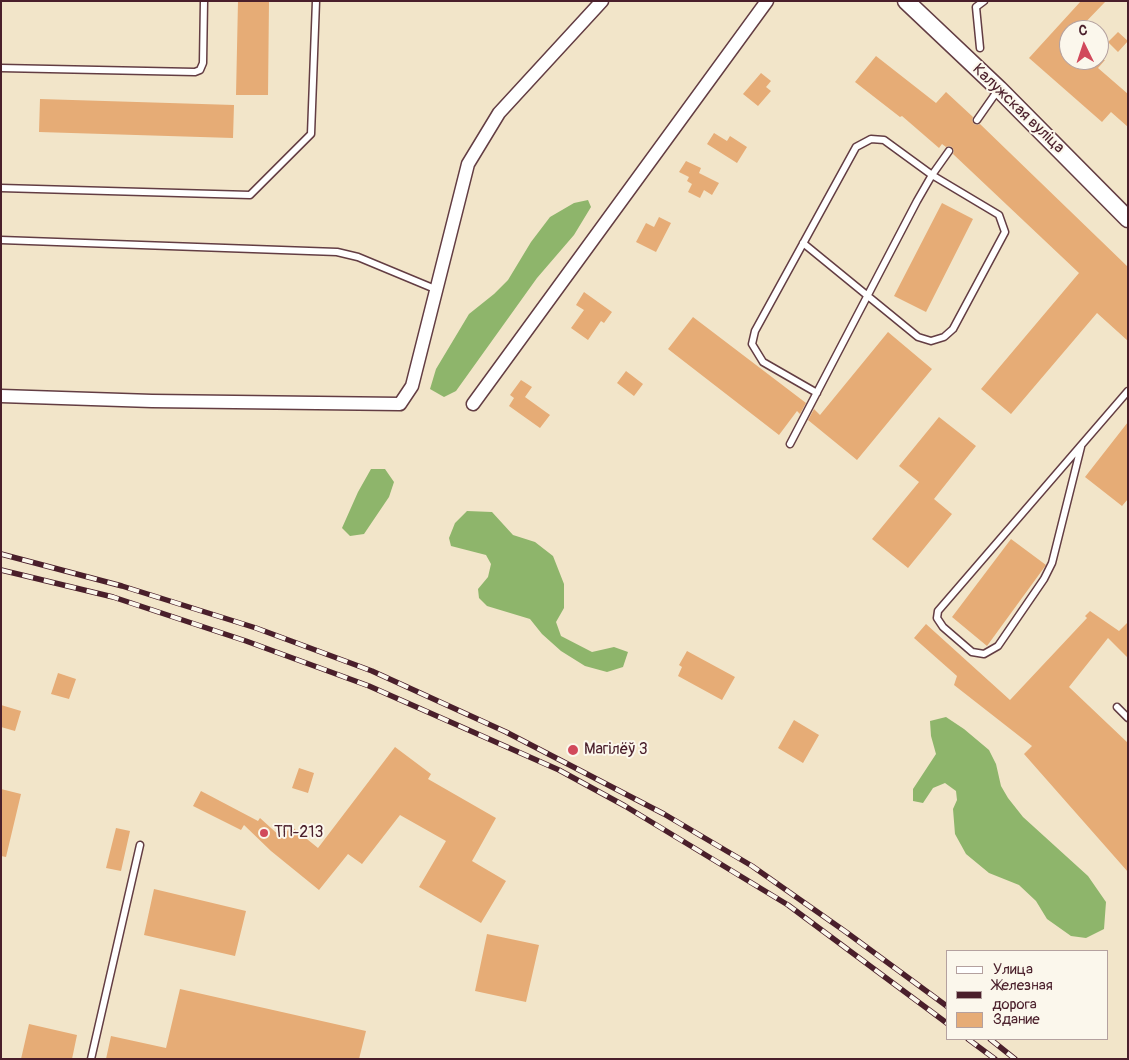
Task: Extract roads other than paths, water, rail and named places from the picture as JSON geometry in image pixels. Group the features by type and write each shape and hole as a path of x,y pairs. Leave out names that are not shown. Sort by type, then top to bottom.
{"street":[{"path":"1,396 152,401 400,404 412,386 468,164 499,113 602,1"},
{"path":"472,404 767,1"},
{"name":"Калужская вуліца","path":"906,1 999,89 1128,219"}],"lane":[{"path":"1,68 195,72 200,70 204,63 204,1"},
{"path":"1,188 250,195 311,134 316,1"},
{"path":"980,48 976,7 984,1"},
{"path":"977,120 999,89"},
{"path":"803,243 918,337 931,341 944,337 953,330 1005,232 999,215 932,176 884,140 871,139 856,147 803,243 755,331 752,344 763,362 817,393"},
{"path":"790,444 932,176 949,151"},
{"path":"1,240 337,252 358,257 435,289"},
{"path":"1081,447 1052,563 1044,579 998,646 984,654 972,652 943,627 937,618 938,611 1128,391"},
{"path":"1117,708 1128,718"},
{"path":"91,1059 140,845"}],"railway":[{"path":"1,554 122,586 256,628 372,671 506,732 664,814 752,866 946,1006"},
{"path":"1,570 113,597 246,641 369,686 559,770 625,806 788,905 946,1023"},
{"path":"969,1040 995,1059"},
{"path":"991,1040 1015,1059"}],"place":[{"name":"Магілёў 3","path":"573,750"},
{"name":"ТП-213","path":"264,833"}]}
